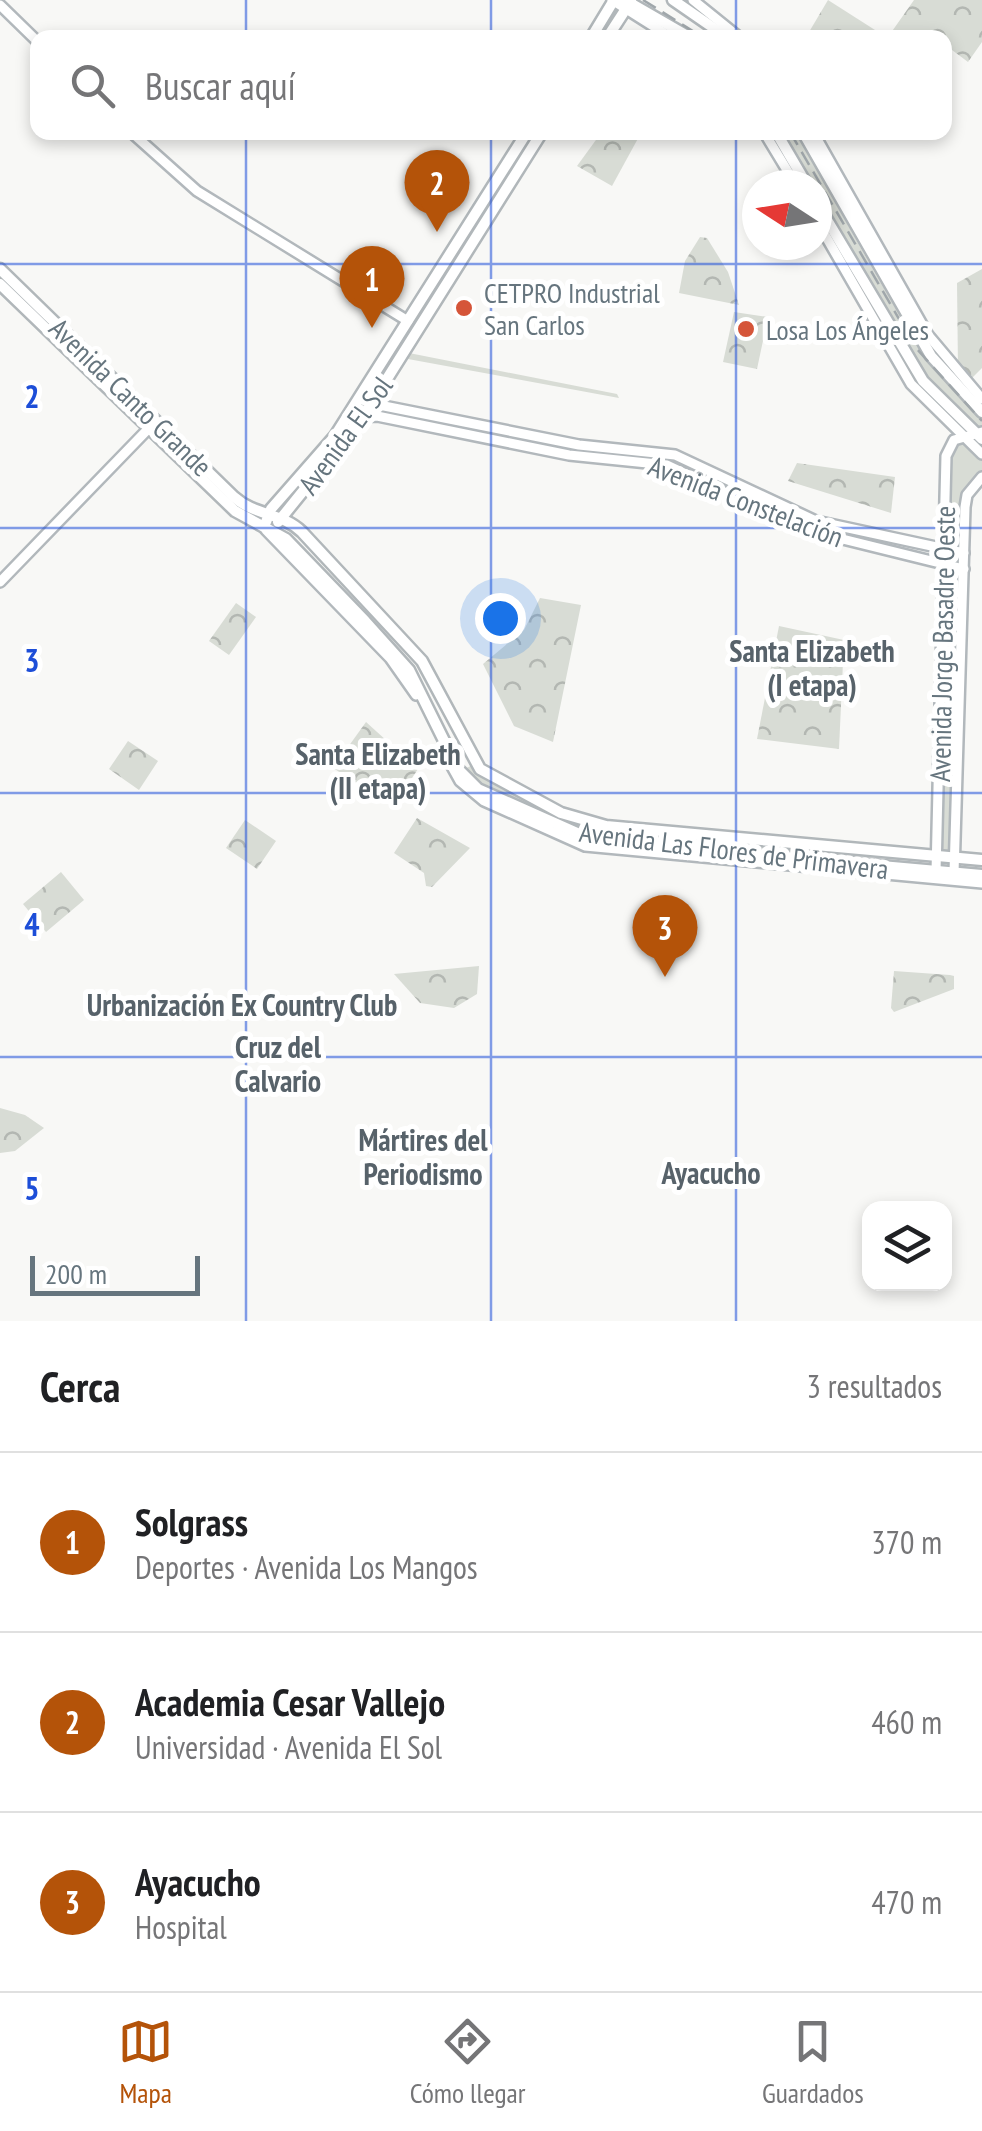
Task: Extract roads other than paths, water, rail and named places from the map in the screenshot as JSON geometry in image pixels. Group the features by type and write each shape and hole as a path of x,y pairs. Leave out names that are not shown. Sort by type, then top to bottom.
{"main road":[{"path":"596,30 613,0"},
{"path":"673,0 716,30"},
{"path":"612,30 628,3 677,30"},
{"name":"Avenida El Sol","path":"268,524 353,407 521,140"},
{"name":"Avenida El Sol","path":"268,524 282,517 363,417 537,140"},
{"path":"781,140 798,170"},
{"path":"808,140 931,356 982,412"},
{"path":"832,229 906,357 938,400 980,435"},
{"name":"Avenida Canto Grande","path":"0,270 153,424"},
{"name":"Avenida Canto Grande","path":"0,284 268,524"},
{"name":"Avenida Las Flores de Primavera","path":"282,517 420,659 465,748 496,780 561,813 606,826 982,860"},
{"name":"Avenida Las Flores de Primavera","path":"268,524 404,664 458,769 478,789 593,840 980,878"}],"street":[{"path":"613,0 628,3 662,30"},
{"path":"693,0 730,30"},
{"path":"0,5 30,34"},
{"path":"139,140 198,192 408,321"},
{"path":"769,140 787,170"},
{"path":"818,140 928,335 982,399"},
{"path":"832,247 911,384 982,454"},
{"name":"Avenida Constelación","path":"353,407 371,403 579,445 675,455 802,516 944,552 964,553"},
{"name":"Avenida Constelación","path":"353,407 363,417 376,416 569,455 667,465 802,529 964,569"},
{"path":"0,582 153,424"},
{"path":"962,437 980,435"},
{"name":"Avenida Jorge Basadre Oeste","path":"936,872 946,456 954,440 962,437"},
{"name":"Avenida Jorge Basadre Oeste","path":"954,873 967,496 982,477"},
{"path":"268,524 400,669 454,772 484,800 593,848 980,878"}],"railway":[{"path":"643,0 691,30"},
{"path":"795,140 916,348 982,421"}],"place":[{"name":"Academia Cesar Vallejo","path":"437,232"},
{"name":"CETPRO Industrial San Carlos","path":"464,308"},
{"name":"Solgrass","path":"372,328"},
{"name":"Losa Los Ángeles","path":"746,329"},
{"name":"Ayacucho","path":"665,977"}],"district":[{"name":"Santa Elizabeth (I etapa)","path":"812,667"},
{"name":"Santa Elizabeth (II etapa)","path":"378,770"},
{"name":"Urbanización Ex Country Club","path":"242,1004"},
{"name":"Cruz del Calvario","path":"278,1063"},
{"name":"Mártires del Periodismo","path":"423,1156"},
{"name":"Ayacucho","path":"711,1172"}]}
